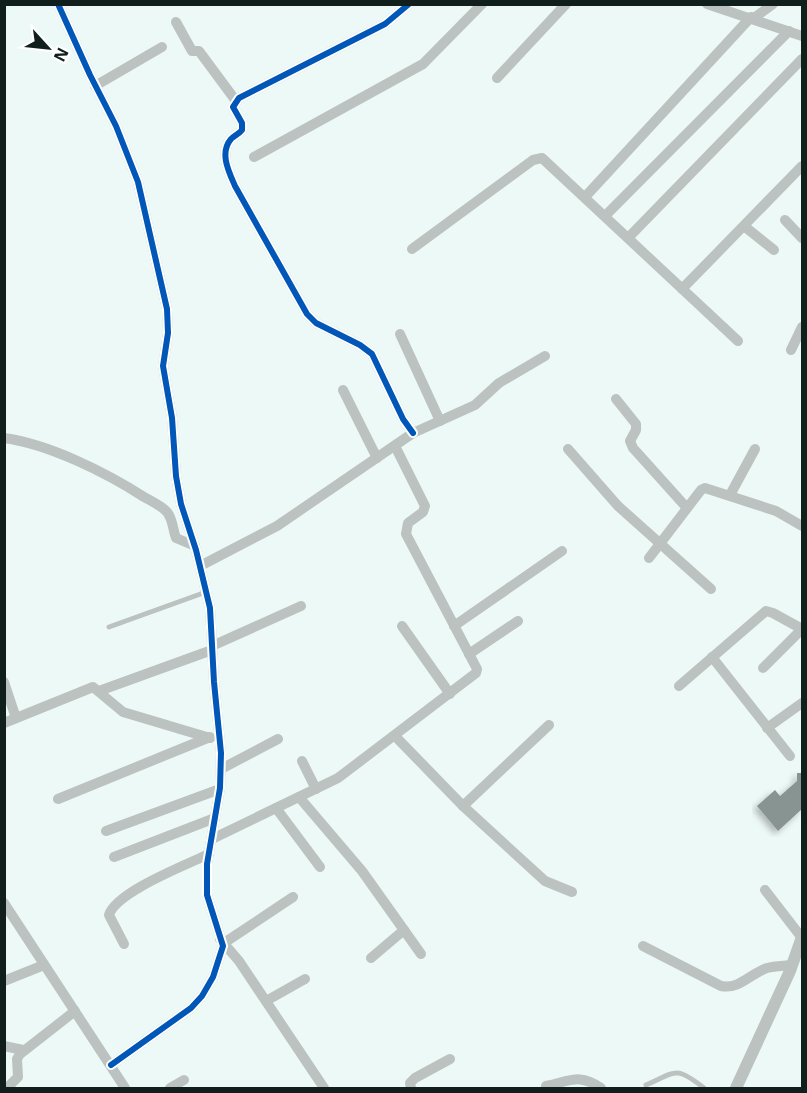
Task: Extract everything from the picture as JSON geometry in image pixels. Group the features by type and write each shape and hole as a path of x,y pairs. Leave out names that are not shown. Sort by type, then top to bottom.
{"street":[{"path":"58,4 116,126 138,182 156,253 167,309 168,333 164,366 172,418 176,476 181,504 195,546 210,608 214,737 221,769 220,789 209,854 207,895 222,941 221,957 202,996 191,1008 111,1065"},
{"path":"409,4 385,24 236,101 233,107 242,123 242,130 230,141 225,157 235,186 307,314 316,323 360,345 372,354 403,419 413,433"},
{"path":"254,157 423,64 482,4"},
{"path":"497,78 566,4"},
{"path":"707,4 724,7 802,36"},
{"path":"585,197 752,18 773,4"},
{"path":"176,22 192,51 199,51 236,101"},
{"path":"605,216 789,31"},
{"path":"95,86 162,47"},
{"path":"628,238 802,59"},
{"path":"412,249 538,158 545,159 738,341"},
{"path":"682,289 802,166"},
{"path":"785,220 802,238"},
{"path":"744,226 774,250"},
{"path":"791,350 802,327"},
{"path":"400,334 440,421"},
{"path":"200,566 277,526 413,433 475,405 499,383 545,356"},
{"path":"343,390 377,458"},
{"path":"616,399 636,424 636,430 630,441 631,445 687,508"},
{"path":"4,438 22,441 87,465 123,483 168,513 176,538 195,546"},
{"path":"212,839 338,778 476,673 477,669 406,534 408,523 423,512 424,506 394,446"},
{"path":"568,449 609,498 711,589"},
{"path":"730,495 755,449"},
{"path":"649,558 705,488 776,511 802,526"},
{"path":"454,627 562,551"},
{"path":"99,691 212,648 301,606"},
{"path":"680,686 766,611 802,629 763,668"},
{"path":"469,654 518,621"},
{"path":"402,626 450,694"},
{"path":"712,657 790,756"},
{"path":"4,682 16,718"},
{"path":"4,723 93,687 123,712 214,737"},
{"path":"767,728 802,703"},
{"path":"463,806 549,725"},
{"path":"395,736 463,806 544,881 572,892"},
{"path":"57,799 214,737"},
{"path":"221,769 278,739"},
{"path":"302,761 316,789"},
{"path":"106,831 220,789"},
{"path":"299,797 362,872 421,954"},
{"path":"276,808 320,867"},
{"path":"114,857 215,818"},
{"path":"124,944 109,915 115,903 140,887 209,854"},
{"path":"736,1089 797,960 802,938 765,890"},
{"path":"222,941 293,897"},
{"path":"4,903 111,1065 122,1087"},
{"path":"371,958 404,930"},
{"path":"222,941 239,961 324,1089"},
{"path":"643,946 727,987 764,969 797,960"},
{"path":"4,981 44,964"},
{"path":"266,1001 305,979"},
{"path":"7,1089 18,1077 17,1059 23,1050 75,1011"},
{"path":"4,1046 23,1050"},
{"path":"411,1089 410,1083 415,1078 450,1059"},
{"path":"546,1086 581,1078 591,1081 601,1089"},
{"path":"170,1089 184,1080"}],"lane":[{"path":"110,627 206,592"},
{"path":"646,1085 674,1072 680,1072 686,1074 704,1089"}],"building":[{"path":"797,773 802,773 802,809 778,831 757,806 775,790 780,796 797,781"}],"cycle path":[{"path":"58,4 116,126 138,182 167,309 168,333 163,366 172,418 176,476 181,504 196,550 210,608 221,753 220,788 207,864 207,895 223,946 213,977 202,996 191,1008 111,1065"},
{"path":"409,4 385,24 239,98 233,107 242,123 242,130 227,144 225,156 235,186 307,314 316,323 360,345 372,354 403,419 413,433"}]}
